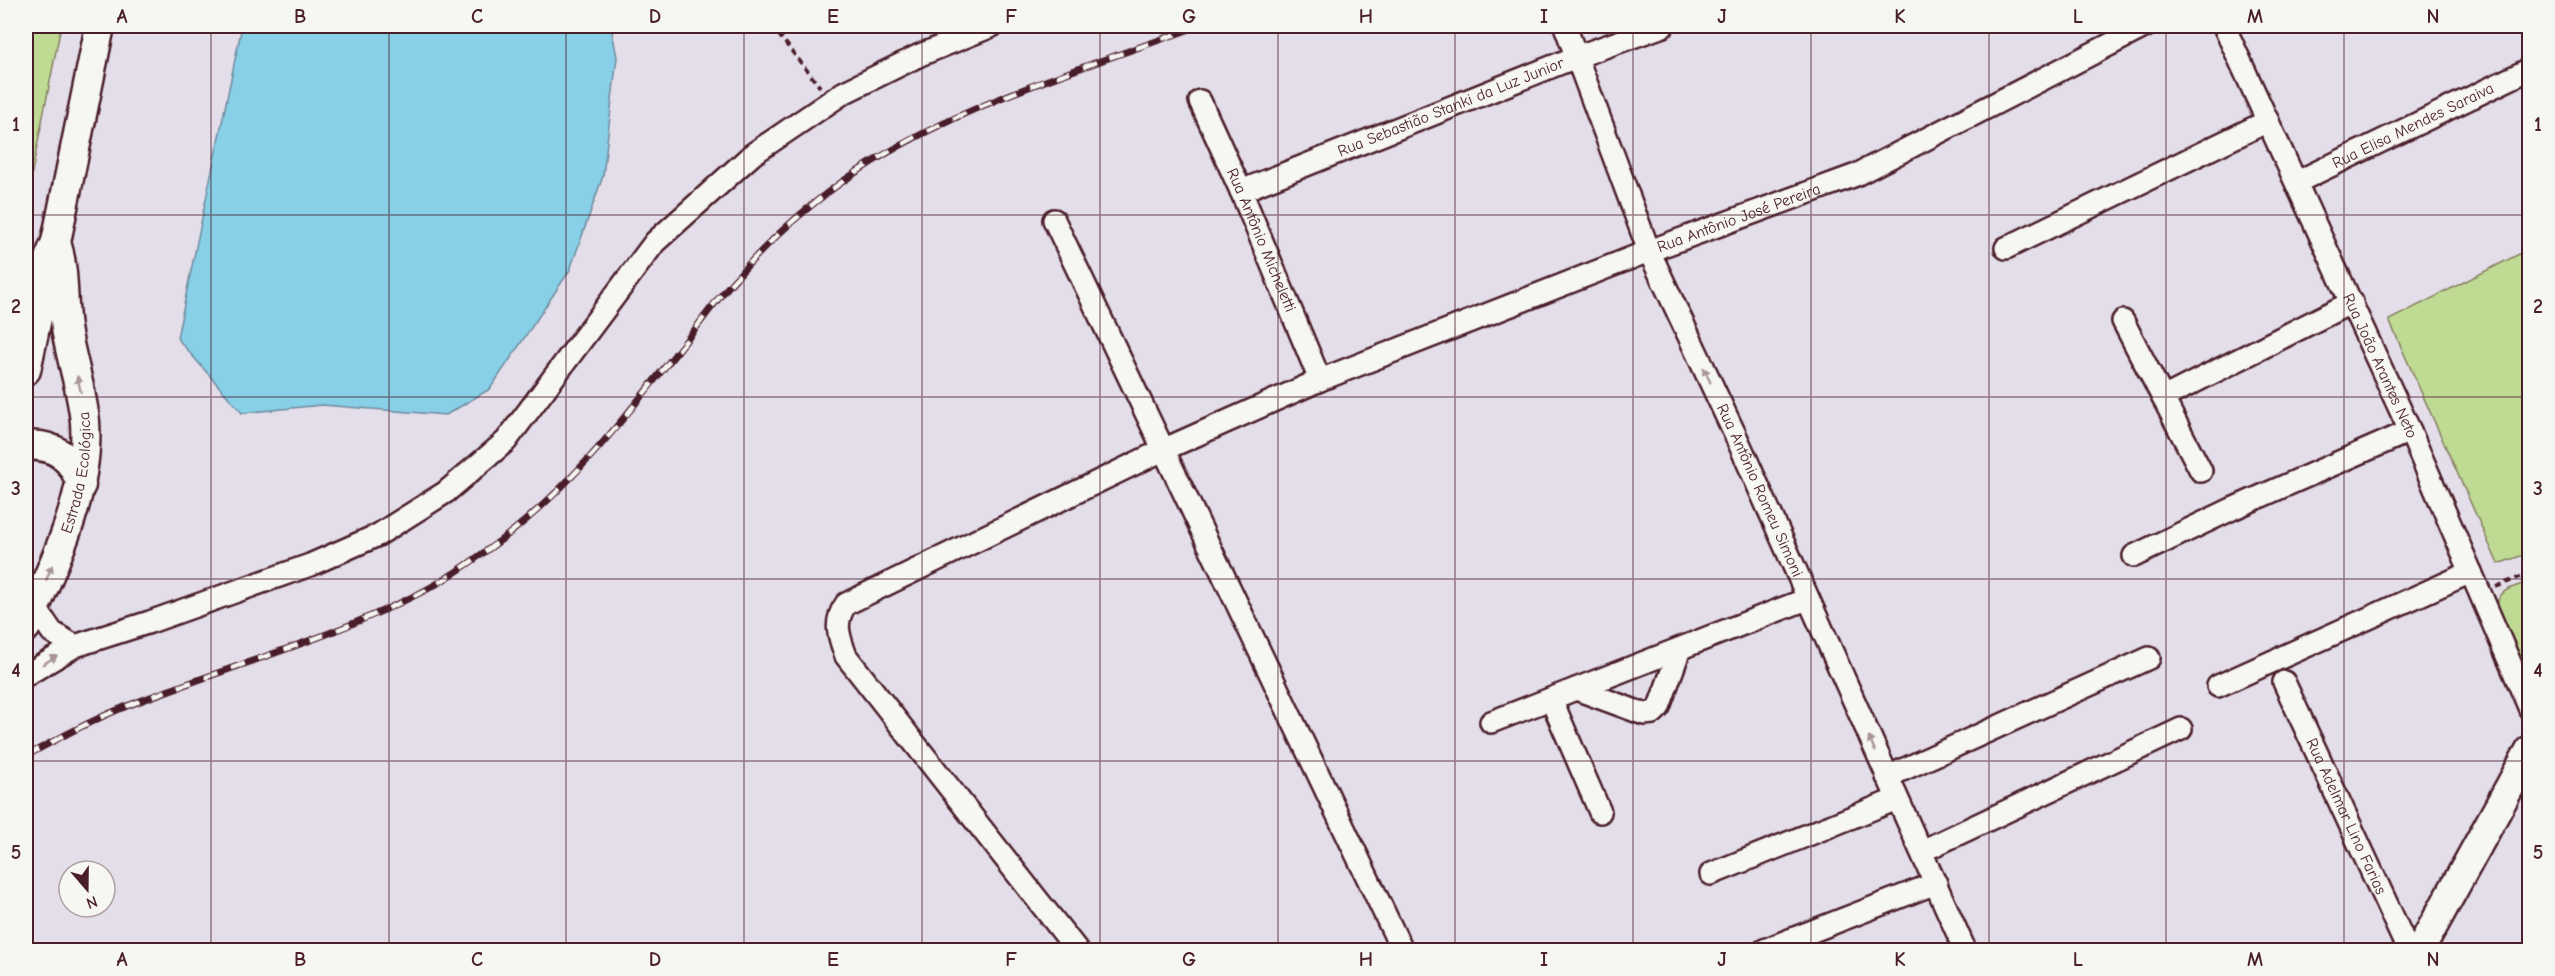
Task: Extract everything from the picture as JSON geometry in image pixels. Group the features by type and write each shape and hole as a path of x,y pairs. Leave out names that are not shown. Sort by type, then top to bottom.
{"street":[{"name":"Estrada Ecológica","path":"26,370 50,256 56,242 100,26"},
{"path":"26,675 75,646 310,565 378,535 446,492 506,441 655,242 753,154 831,102 920,55 992,26"},
{"name":"Rua Antônio Romeu Simoni","path":"1565,26 1649,251 1739,443 1965,951"},
{"name":"Rua Sebastião Stanki da Luz Junior","path":"1241,191 1576,57 1663,26"},
{"name":"Rua Antônio José Pereira","path":"1077,951 846,656 838,633 839,614 846,604 1165,449 1320,380 1649,251 1856,175 2146,26"},
{"name":"Rua João Arantes Neto","path":"2224,26 2410,431 2481,592 2529,709"},
{"name":"Rua Elisa Mendes Saraiva","path":"2297,182 2529,69"},
{"name":"Rua Antônio Micheletti","path":"1200,101 1241,191 1320,380"},
{"path":"2007,248 2268,121"},
{"path":"1054,220 1402,951"},
{"name":"Estrada Ecológica","path":"30,617 81,485 85,423 66,324 63,263 56,242"},
{"path":"2163,398 2352,302"},
{"path":"2122,321 2201,471"},
{"path":"2134,556 2232,509 2410,431"},
{"path":"26,446 46,447 65,456 73,464 81,485"},
{"path":"2218,686 2471,572"},
{"path":"1491,722 1807,599"},
{"path":"30,617 75,646"},
{"path":"1576,689 1644,714 1653,713 1659,707 1680,649"},
{"path":"1887,777 2149,658"},
{"name":"Rua Adelmar Lino Farias","path":"2284,682 2408,951"},
{"path":"1551,699 1600,812"},
{"path":"1922,851 2181,729"},
{"path":"2420,951 2529,750"},
{"path":"1711,874 1897,799"},
{"path":"1764,951 1936,883"}],"path":[{"path":"772,26 831,102"},
{"path":"2481,592 2529,573"}],"green space":[{"path":"26,26 61,26 26,202"},
{"path":"2529,249 2529,553 2498,564 2389,320"},
{"path":"2529,582 2529,679 2497,609 2497,602 2507,590"}],"water":[{"path":"242,26 611,26 617,57 603,176 570,270 490,389 446,415 322,405 242,413 177,338"}],"railway":[{"path":"26,756 114,711 347,626 383,611 450,576 501,540 555,494 626,415 737,277 784,229 835,187 872,162 950,120 1031,86 1198,26"}]}
